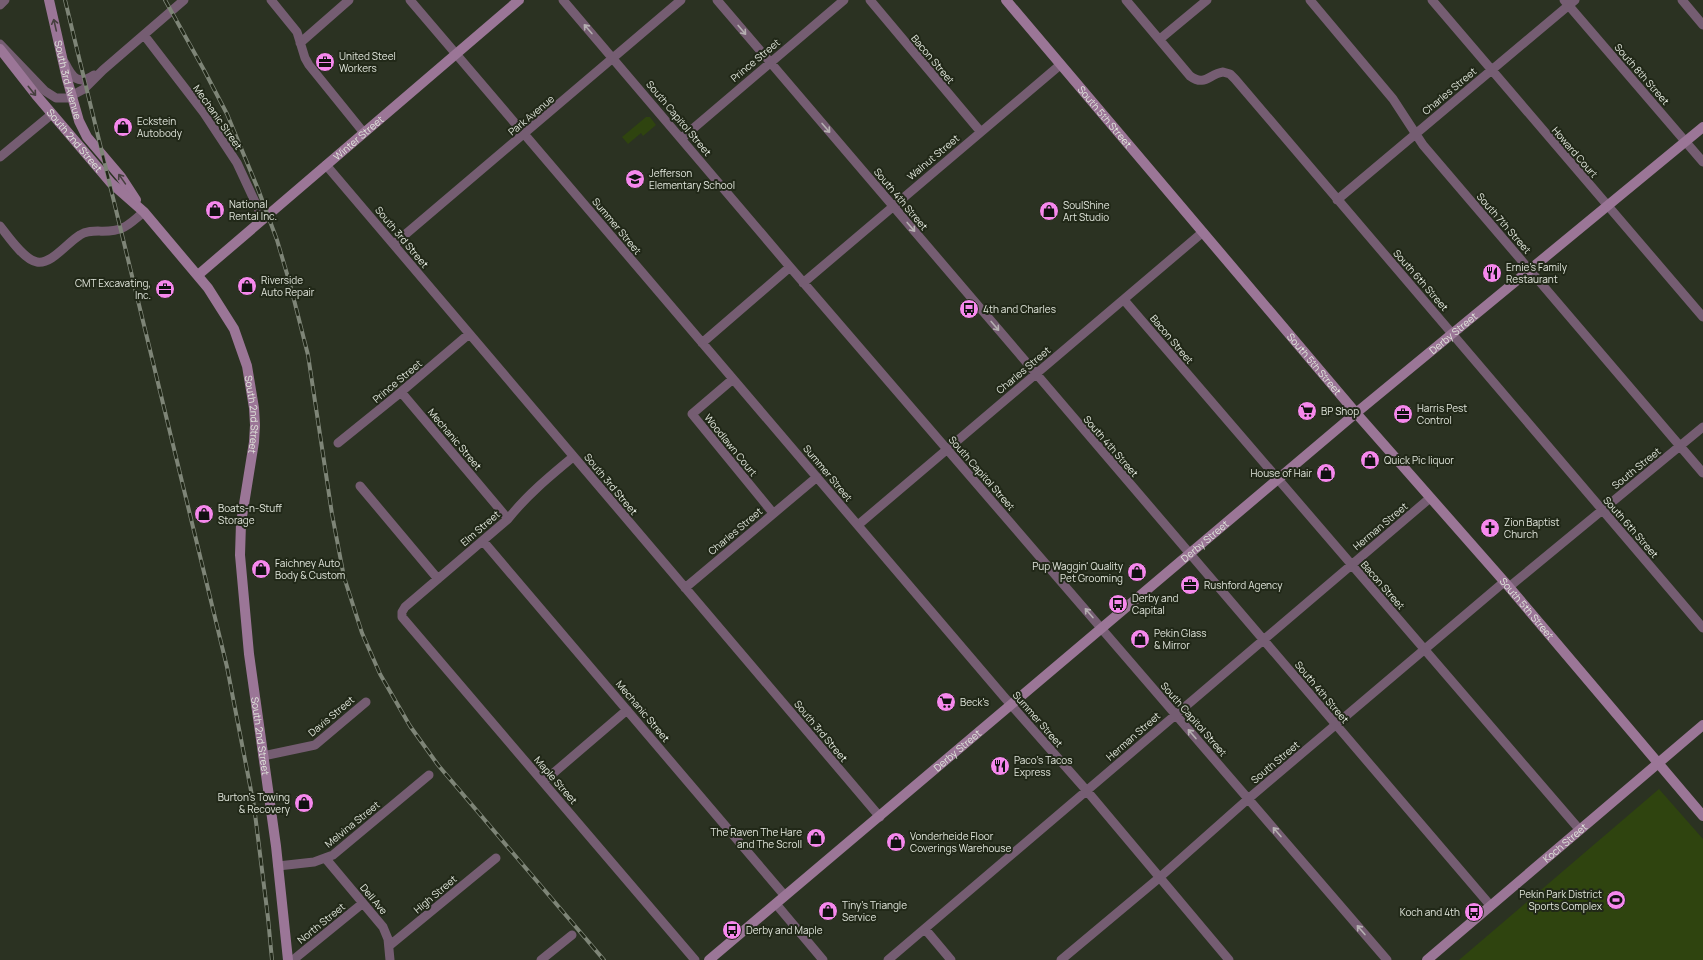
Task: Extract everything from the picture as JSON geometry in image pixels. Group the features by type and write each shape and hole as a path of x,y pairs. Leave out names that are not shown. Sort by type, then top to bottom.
{"main road":[{"name":"South 3rd Avenue","path":"49,0 71,97 79,121 87,137 121,177 144,212"},
{"name":"Winter Street","path":"198,275 518,0"},
{"name":"South 5th Street","path":"1006,0 1356,413 1506,585 1703,816"},
{"name":"South 2nd Street","path":"0,49 52,114 111,183 144,212 198,275 219,304 235,331 247,366 254,408 254,442 241,523 240,549 249,654 278,866 288,960"},
{"name":"Derby Street","path":"709,960 1356,413 1703,127"},
{"name":"Koch Street","path":"1427,960 1579,829 1703,725"}],"street":[{"path":"0,5 5,0"},
{"path":"0,44 48,93 60,98 71,97 86,87 184,0"},
{"path":"271,0 295,28 306,61 364,133"},
{"path":"300,43 349,0"},
{"name":"Summer Street","path":"410,0 1087,791 1229,960"},
{"name":"South Capitol Street","path":"563,0 682,138 803,283 1387,960"},
{"name":"Park Avenue","path":"394,244 682,0"},
{"name":"South 4th Street","path":"716,0 1490,905"},
{"name":"Prince Street","path":"682,138 769,62 844,0"},
{"name":"Bacon Street","path":"870,0 980,131"},
{"name":"South 6th Street","path":"1126,0 1190,76 1196,80 1204,80 1220,72 1230,74 1703,628"},
{"path":"1160,39 1207,0"},
{"name":"South 7th Street","path":"1310,0 1393,99 1423,145 1703,473"},
{"name":"Howard Court","path":"1432,0 1703,317"},
{"path":"1682,0 1703,25"},
{"name":"Charles Street","path":"1337,200 1569,2"},
{"name":"South 8th Street","path":"1569,2 1703,162"},
{"name":"Mechanic Street","path":"144,35 204,113 237,163 263,219"},
{"path":"60,51 71,73 80,81 85,81 104,70"},
{"name":"Walnut Street","path":"803,283 980,131 1060,65"},
{"path":"0,157 52,114"},
{"name":"South 3rd Street","path":"326,165 880,816"},
{"path":"0,226 25,256 36,262 43,262 80,235 92,231 121,229 144,212"},
{"name":"Charles Street","path":"858,525 1203,232"},
{"path":"702,343 790,267"},
{"name":"Bacon Street","path":"1124,300 1277,480 1579,829"},
{"name":"Prince Street","path":"338,443 469,334"},
{"name":"Woodlawn Court","path":"733,379 692,414 773,513"},
{"name":"Mechanic Street","path":"401,392 508,519"},
{"name":"South Street","path":"1061,960 1159,878 1248,799 1424,649 1602,510 1703,427"},
{"name":"Elm Street","path":"401,614 405,607 508,519 534,490 573,457"},
{"name":"Charles Street","path":"685,588 817,477"},
{"path":"360,486 438,579"},
{"name":"Herman Street","path":"888,960 1430,498"},
{"name":"Mechanic Street","path":"482,541 785,896"},
{"name":"Maple Street","path":"401,614 404,620 695,960"},
{"name":"Davis Street","path":"263,756 315,745 366,702"},
{"path":"543,782 627,710"},
{"name":"Melvina Street","path":"278,866 314,862 333,855 429,775"},
{"name":"Dell Ave","path":"326,858 382,927 388,939 390,960"},
{"name":"High Street","path":"389,946 496,858"},
{"name":"North Street","path":"293,960 363,903"},
{"path":"776,904 823,960"},
{"path":"924,929 951,960"},
{"path":"542,960 572,934"},
{"path":"1070,953 1076,960"}],"green space":[{"path":"646,117 650,117 656,125 643,136 641,133 628,144 622,137"},
{"name":"Pekin Park District Sports Complex","path":"1659,789 1703,839 1703,960 1459,960"}],"railway":[{"path":"65,0 227,667 254,806 272,960"},
{"path":"165,0 227,114 277,240 308,355 332,514 344,577 362,633 380,674 410,726 438,765 604,960"}],"place":[{"name":"United Steel Workers","path":"325,62"},
{"name":"Eckstein Autobody","path":"123,127"},
{"name":"Jefferson Elementary School","path":"635,179"},
{"name":"National Rental Inc.","path":"215,210"},
{"name":"SoulShine Art Studio","path":"1049,211"},
{"name":"Ernie's Family Restaurant","path":"1492,273"},
{"name":"Riverside Auto Repair","path":"247,286"},
{"name":"CMT Excavating, Inc.","path":"165,289"},
{"name":"4th and Charles","path":"969,309"},
{"name":"BP Shop","path":"1307,411"},
{"name":"Harris Pest Control","path":"1403,414"},
{"name":"Quick Pic liquor","path":"1370,460"},
{"name":"House of Hair","path":"1326,473"},
{"name":"Boats-n-Stuff Storage","path":"204,514"},
{"name":"Zion Baptist Church","path":"1490,528"},
{"name":"Faichney Auto Body & Custom","path":"261,569"},
{"name":"Pup Waggin' Quality Pet Grooming","path":"1137,572"},
{"name":"Rushford Agency","path":"1190,585"},
{"name":"Derby and Capital","path":"1118,604"},
{"name":"Pekin Glass & Mirror","path":"1140,639"},
{"name":"Beck's","path":"946,702"},
{"name":"Paco's Tacos Express","path":"1000,766"},
{"name":"Burton's Towing & Recovery","path":"304,803"},
{"name":"The Raven The Hare and The Scroll","path":"816,838"},
{"name":"Vonderheide Floor Coverings Warehouse","path":"896,842"},
{"name":"Pekin Park District Sports Complex","path":"1616,900"},
{"name":"Tiny's Triangle Service","path":"828,911"},
{"name":"Koch and 4th","path":"1474,912"},
{"name":"Derby and Maple","path":"732,930"}]}
